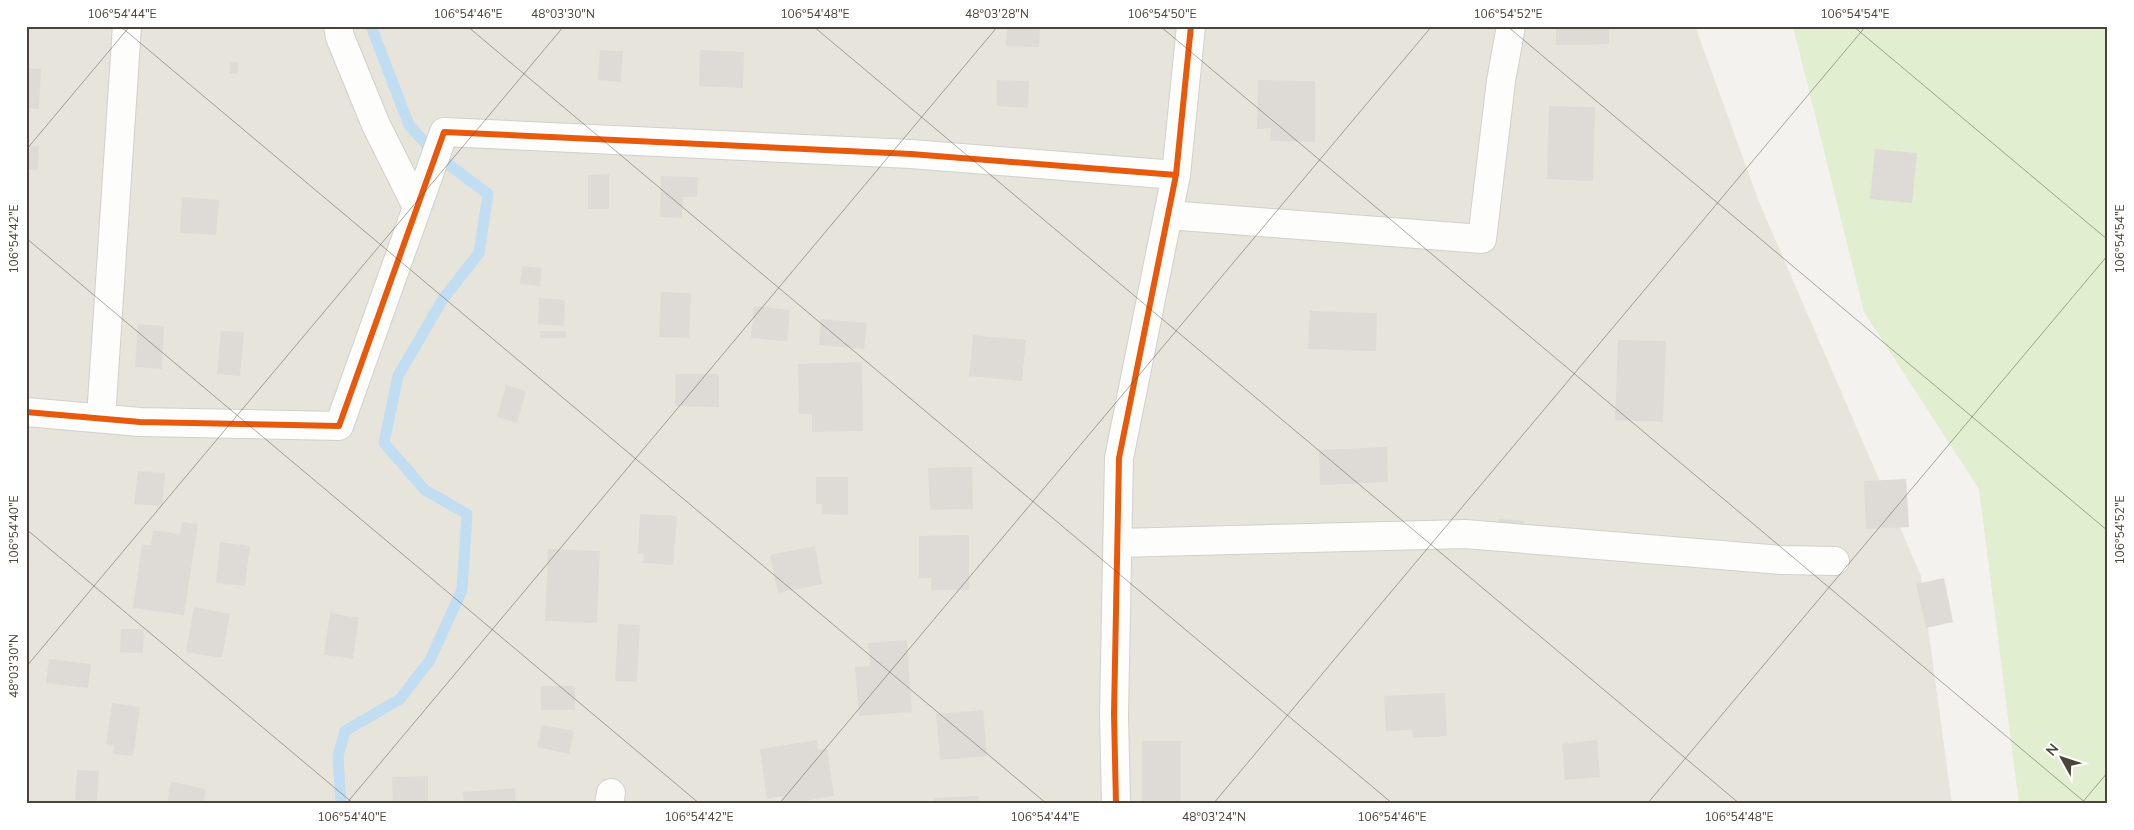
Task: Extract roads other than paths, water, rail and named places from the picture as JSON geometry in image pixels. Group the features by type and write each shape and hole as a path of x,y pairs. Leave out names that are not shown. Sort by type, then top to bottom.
{"street":[{"path":"101,418 127,26"},
{"path":"338,26 340,37 376,125 417,207"},
{"path":"1116,804 1114,714 1119,458 1176,175 1191,26"},
{"path":"1168,215 1482,239 1501,81 1511,26"},
{"path":"26,412 140,422 339,426 444,132 911,154 1176,175"},
{"path":"1118,543 1465,534 1782,560 1834,561"}],"waterway":[{"path":"341,804 338,756 345,731 400,699 430,660 462,590 467,514 425,490 384,443 398,376 443,299 479,253 488,194 436,155 409,125 371,26"}]}
